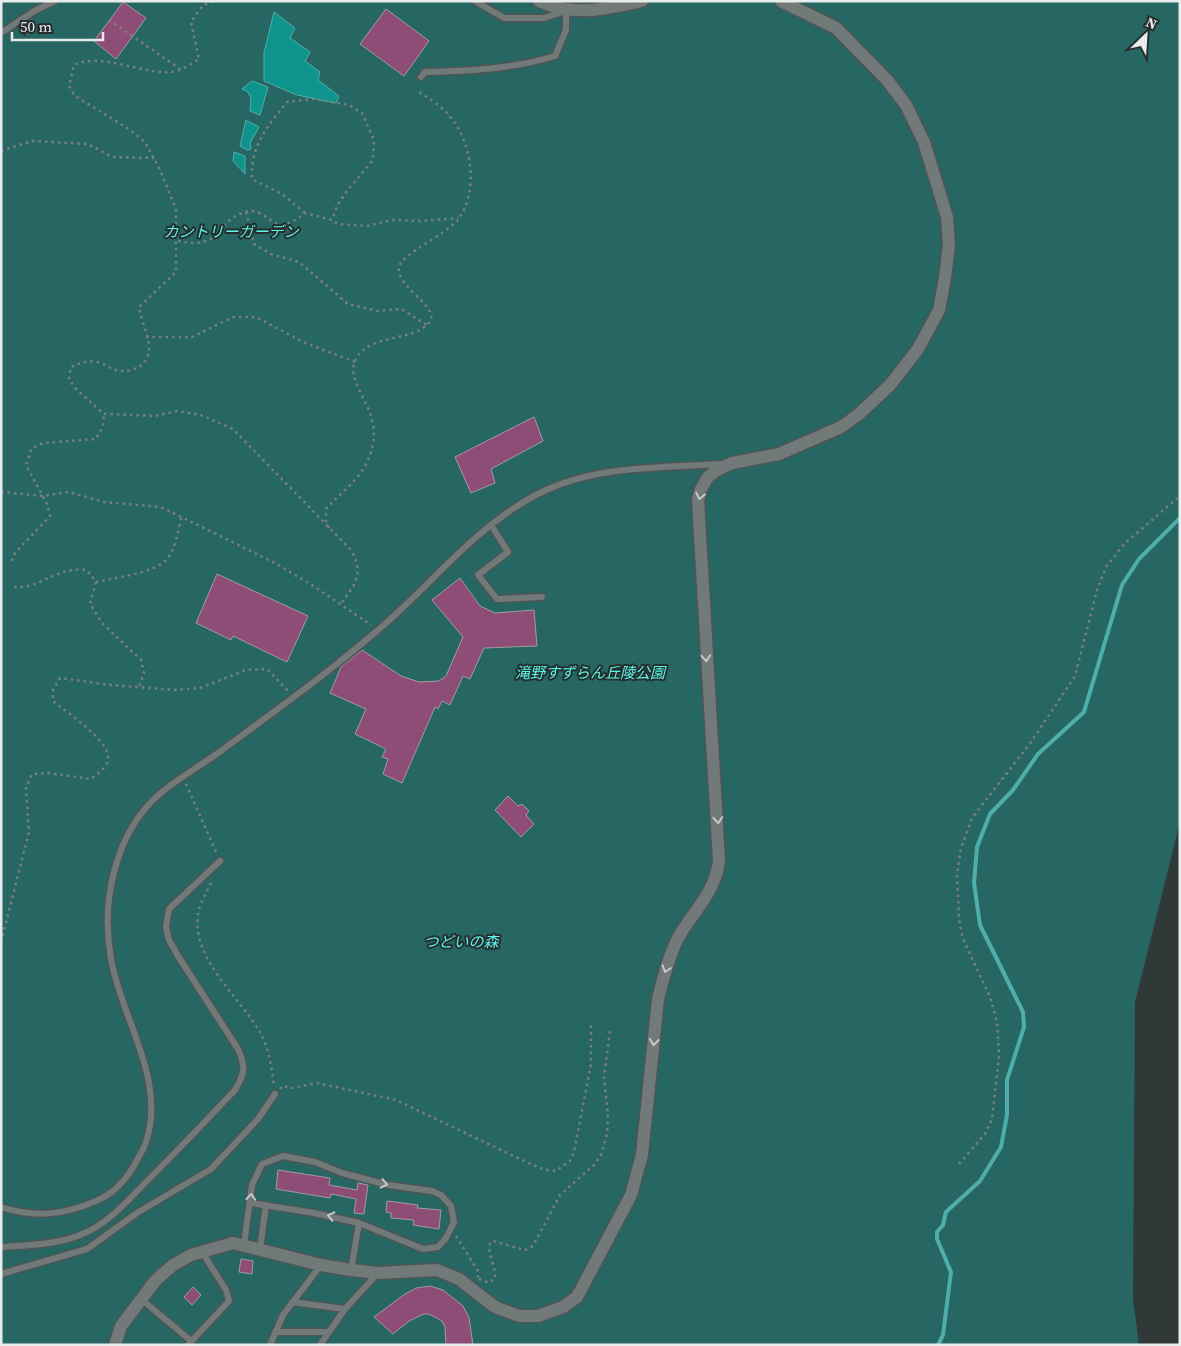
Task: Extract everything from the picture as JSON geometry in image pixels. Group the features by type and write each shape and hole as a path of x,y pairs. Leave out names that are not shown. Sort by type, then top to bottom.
{"street":[{"path":"539,1 566,11 587,11 642,1"},
{"path":"115,1345 121,1326 156,1280 173,1266 202,1252 233,1243 321,1265 351,1270 378,1273 437,1270 459,1279 495,1306 519,1316 538,1316 563,1307 577,1296 631,1196 642,1155 658,999 670,955 678,938 705,900 717,875 719,837 698,500 700,489 708,477 732,463 779,454 841,427 859,414 890,385 918,349 939,310 946,278 949,244 947,217 924,142 906,105 887,80 836,28 780,1"}],"lane":[{"path":"1,33 36,10 55,1"},
{"path":"421,77 425,72 479,71 514,67 554,56 566,30 566,11 544,18 504,18 475,1"},
{"path":"1,1207 22,1214 51,1214 82,1207 106,1197 128,1176 146,1142 152,1108 147,1073 111,960 106,914 112,876 124,843 140,815 158,792 294,697 379,630 491,525 535,495 567,482 609,472 732,463"},
{"path":"491,525 508,552 478,575 497,599 542,597"},
{"path":"1,1247 50,1244 87,1232 122,1208 235,1090 242,1079 244,1065 238,1049 178,956 169,940 166,927 169,909 220,860"},
{"path":"1,1274 87,1249 137,1213 212,1169 258,1119 275,1094"},
{"path":"244,1245 252,1185 262,1164 283,1156 315,1162 342,1173 388,1185 432,1191 441,1195 451,1206 454,1222 446,1238 438,1247 423,1249 358,1223 251,1203"},
{"path":"260,1249 266,1205"},
{"path":"351,1270 358,1223"},
{"path":"141,1298 189,1342 229,1301 226,1290 202,1252"},
{"path":"270,1345 292,1302 321,1265"},
{"path":"320,1345 345,1309 378,1273"},
{"path":"292,1302 345,1309"},
{"path":"276,1332 328,1332"}],"path":[{"path":"213,1 202,6 191,22 200,59 170,72 126,67 105,61 84,60 74,66 70,74 69,86 74,96 129,128 145,142 176,209 178,241 176,272 139,307 150,349 146,360 140,367 132,370 116,371 98,362 82,362 72,367 70,379 75,388 104,414 155,416 177,411 201,415 233,429 352,551 358,564 358,580 340,605"},
{"path":"109,20 180,69"},
{"path":"331,531 326,523 326,509 366,466 375,435 373,419 352,371 358,354 367,347 427,325 432,314 429,308 404,284 399,276 399,267 409,254 444,232 459,218 470,192 468,153 463,137 451,118 419,92"},
{"path":"332,220 337,206 346,192 373,160 374,140 362,113 348,105 312,99 287,102 263,131 251,164 252,179 282,194 305,213 332,220 338,224 367,226 393,220 421,221 459,218"},
{"path":"1,151 32,141 88,144 112,157 154,158"},
{"path":"178,241 195,244 214,239 233,218 246,212 261,214 280,225 292,223 305,213"},
{"path":"246,212 254,244 271,254 299,262 348,304 378,311 401,309 427,325"},
{"path":"146,336 192,337 234,317 256,316 303,342 355,362"},
{"path":"12,561 15,553 50,516 43,496 26,465 32,448 43,444 96,439 103,426 104,414"},
{"path":"1,492 43,496 68,492 104,502 161,507 275,563 379,630"},
{"path":"959,1164 986,1134 992,1119 998,1055 997,1022 990,996 963,939 959,920 957,874 961,848 972,818 1031,742 1075,676 1097,590 1106,567 1124,544 1180,496"},
{"path":"96,582 154,568 166,561 172,552 182,516"},
{"path":"14,587 27,588 55,573 73,568 86,570 96,582"},
{"path":"96,582 90,604 102,623 141,660 144,673 139,687"},
{"path":"1,942 29,832 26,788 32,774 48,773 91,779 102,770 108,761 107,750 96,735 53,701 53,690 60,678 174,690 200,688 246,670 268,669 294,697"},
{"path":"183,776 220,860 198,913 197,927 203,950 261,1035 272,1068 275,1094"},
{"path":"275,1094 282,1086 292,1088 317,1083 396,1100 520,1159 545,1170 556,1171 570,1161 574,1152 592,1064 591,1024"},
{"path":"474,1277 489,1282 495,1278 495,1270 488,1250 490,1243 493,1241 525,1250 533,1246 560,1195 594,1165 601,1155 607,1134 608,1115 604,1078 610,1030"},
{"path":"450,1229 478,1271 478,1278"}],"green space":[{"name":"滝野すずらん丘陵公園","path":"1,1 1180,1 1180,822 1135,1002 1133,1298 1139,1345 1,1345"}],"shaded area":[{"path":"274,12 295,28 290,38 310,52 305,61 320,72 318,80 339,96 336,103 297,95 264,81 264,53"},
{"path":"252,81 268,87 260,115 250,111 251,98 248,92 242,89"},
{"path":"246,120 259,127 250,143 251,149 247,150 240,146"},
{"path":"234,152 245,156 245,174 233,161"}],"building":[{"path":"123,2 146,18 116,59 94,41"},
{"path":"386,9 429,41 404,76 360,44"},
{"path":"534,417 543,441 491,469 495,483 471,493 455,457"},
{"path":"217,574 308,616 287,662 233,636 231,640 196,623"},
{"path":"460,578 480,606 495,613 534,610 537,646 484,648 470,679 463,676 450,705 442,701 438,709 435,707 402,783 383,774 388,759 382,757 386,749 355,734 366,709 330,693 341,667 362,650 401,676 419,682 439,681 446,676 463,637 432,600"},
{"path":"508,796 518,806 522,804 529,811 526,815 534,824 521,837 495,810"},
{"path":"278,1170 330,1178 329,1185 357,1190 358,1183 368,1185 364,1214 354,1213 356,1199 331,1194 330,1198 276,1189"},
{"path":"387,1201 418,1205 417,1208 441,1210 439,1229 413,1225 414,1220 391,1218 391,1213 386,1212"},
{"path":"241,1259 253,1261 252,1274 239,1272"},
{"path":"430,1286 443,1290 463,1306 469,1318 473,1345 446,1345 445,1327 442,1321 429,1314 424,1314 409,1321 393,1334 374,1317 405,1294 416,1288"},
{"path":"193,1287 201,1295 192,1305 184,1297"}],"waterway":[{"path":"938,1345 943,1335 951,1272 937,1239 937,1232 943,1225 946,1212 980,1181 1001,1147 1007,1115 1007,1080 1024,1027 1023,1012 980,925 974,883 977,847 990,814 1013,790 1038,754 1084,712 1122,585 1139,559 1180,518"}],"park label":[{"name":"カントリーガーデン","path":"231,232"},
{"name":"つどいの森","path":"461,942"}]}
